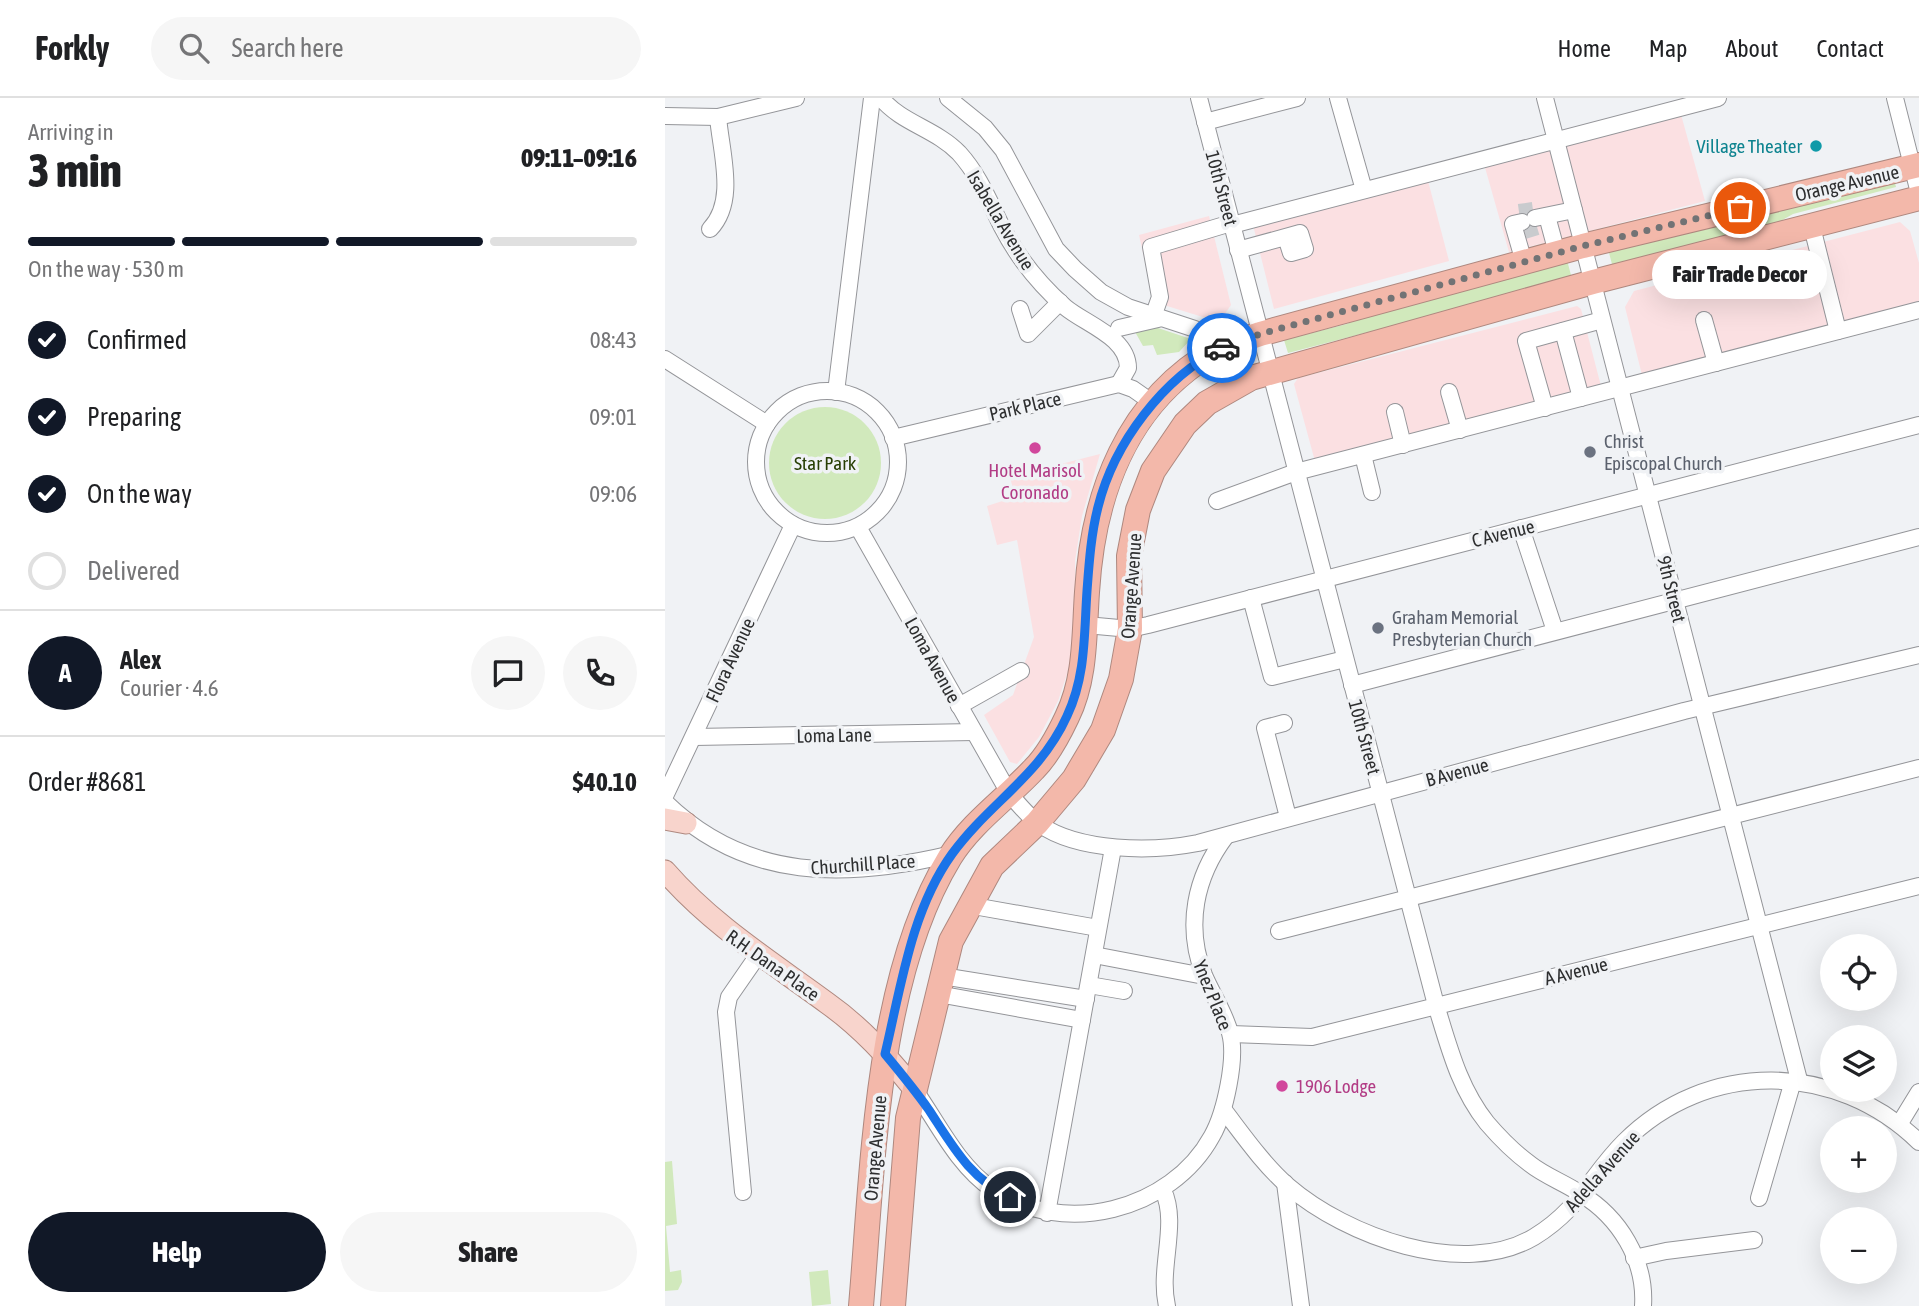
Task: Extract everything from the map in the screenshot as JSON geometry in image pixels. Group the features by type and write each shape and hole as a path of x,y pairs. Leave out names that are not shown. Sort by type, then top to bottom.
{"highway":[{"name":"Orange Avenue","path":"862,1306 885,1054 913,939 930,892 952,854 1037,767 1067,717 1080,680 1089,562 1098,506 1116,458 1153,403 1219,349 1260,334 1583,246 1916,166"},
{"name":"Orange Avenue","path":"893,1306 908,1118 951,941 968,905 992,866 1037,823 1074,779 1103,730 1121,680 1130,629 1129,556 1138,510 1153,471 1185,424 1207,403 1251,378 1593,282 1812,226 1919,195"}],"main road":[{"name":"R.H. Dana Place","path":"665,872 722,928 828,1003 885,1054"},
{"path":"885,1054 914,1089"}],"street":[{"path":"665,116 718,117 796,98"},
{"path":"836,392 872,98"},
{"name":"Isabella Avenue","path":"881,98 892,112 923,125 957,150 973,170 1002,228 1029,270 1060,302 1113,332 1128,361 1128,368 1119,384"},
{"name":"Isabella Avenue","path":"948,98 976,120 1003,150 1056,249 1101,292 1128,307 1195,328 1219,349"},
{"name":"10th Street","path":"1199,98 1436,1005 1458,1077 1487,1123 1531,1165 1583,1195 1612,1219 1624,1234 1640,1271 1643,1306"},
{"path":"1205,122 1297,98"},
{"path":"1338,98 1364,190"},
{"name":"9th Street","path":"1545,98 1796,1080"},
{"path":"1113,332 1157,316 1160,297 1150,258 1151,247 1718,98"},
{"path":"1895,98 1916,166 1919,195"},
{"path":"710,229 720,218 726,196 718,117"},
{"path":"1530,220 1574,210"},
{"path":"1530,220 1557,253"},
{"path":"1524,262 1530,220"},
{"path":"1812,226 1838,331"},
{"path":"1238,250 1286,237"},
{"path":"1020,309 1028,334 1060,302"},
{"path":"1113,332 1128,307"},
{"path":"1217,501 1296,472 1919,310"},
{"path":"1545,408 1527,341 1602,320"},
{"path":"1704,320 1716,363"},
{"path":"1563,331 1581,398"},
{"path":"665,359 767,424"},
{"path":"1119,384 1133,389 1153,403"},
{"name":"Park Place","path":"893,438 1119,384"},
{"path":"816,392 836,392 871,407 884,421 898,455 893,489 884,505 858,527 825,533 793,525 774,509 761,488 756,455 767,424 780,408 797,398 816,392"},
{"path":"1449,392 1460,430"},
{"path":"1395,412 1403,444"},
{"name":"C Avenue","path":"1086,625 1130,629 1919,425"},
{"path":"1363,455 1372,492"},
{"name":"Flora Avenue","path":"665,796 793,525"},
{"name":"Loma Avenue","path":"858,527 1009,793"},
{"path":"1521,528 1555,631"},
{"path":"1352,685 1919,537"},
{"path":"1251,598 1272,677 1345,660"},
{"name":"B Avenue","path":"1009,793 1037,823 1052,832 1113,848 1169,849 1226,836 1288,817 1702,707 1919,655"},
{"path":"959,706 1021,671"},
{"path":"1284,723 1265,728 1288,817"},
{"name":"Loma Lane","path":"694,737 974,732"},
{"path":"1279,931 1919,768"},
{"name":"Churchill Place","path":"665,802 675,821 766,863 828,870 892,866 952,854"},
{"name":"Ynez Place","path":"1163,1190 1212,1136 1223,1109 1231,1064 1231,1034 1196,952 1194,905 1212,855 1226,836"},
{"path":"1048,1213 1113,848"},
{"name":"A Avenue","path":"1231,1034 1312,1037 1919,886"},
{"path":"968,905 1098,928"},
{"path":"1094,955 1204,976"},
{"path":"743,1192 726,1012 729,997 758,956"},
{"path":"940,985 1087,992 1123,991"},
{"path":"940,985 1082,1020"},
{"path":"1759,1198 1796,1080"},
{"name":"Adella Avenue","path":"1223,1109 1285,1183 1347,1225 1393,1243 1464,1254 1497,1250 1533,1237 1574,1207 1626,1140 1661,1111 1699,1093 1741,1082 1796,1080 1881,1111 1901,1124 1919,1142"},
{"path":"914,1089 951,1147 992,1189 1048,1213 1107,1212 1163,1190 1171,1208 1165,1248 1167,1306"},
{"path":"1901,1124 1919,1092"},
{"path":"1285,1183 1301,1306"},
{"path":"1634,1258 1666,1251 1754,1240"}],"shaded area":[{"path":"1680,111 1705,201 1509,252 1484,164"},
{"path":"1427,177 1449,261 1274,309 1253,225"},
{"path":"1209,216 1231,305 1219,322 1154,302 1139,235"},
{"path":"1900,222 1910,231 1919,263 1919,305 1643,379 1625,307 1634,291"},
{"path":"1577,306 1581,309 1602,390 1316,465 1294,384 1298,378"},
{"path":"1100,454 1082,516 1075,561 1076,619 1073,656 1058,701 1039,737 1017,764 1010,762 984,715 1013,695 1034,637 1017,540 997,545 987,506 1015,497 1010,477"}],"green space":[{"path":"1893,175 1896,187 1793,214 1772,226 1613,268 1608,249"},
{"path":"1567,260 1572,279 1288,353 1284,340 1347,324 1375,310"},
{"path":"1141,327 1158,328 1191,339 1179,352 1157,355 1153,345 1143,346 1134,330"},
{"name":"Star Park","path":"825,407 846,411 865,423 877,442 881,463 877,484 865,503 846,515 825,519 804,515 785,503 773,484 769,463 773,442 785,423 804,411"},
{"path":"672,1161 677,1224 666,1226 670,1272 681,1270 682,1282 678,1290 665,1291 665,1162"},
{"path":"828,1270 831,1304 812,1306 809,1272"}],"tunnel":[{"path":"1519,212 1533,210"},
{"path":"1524,231 1537,227"}],"way so far":[{"path":"1222,348 1260,334 1583,246 1740,208"}],"place":[{"name":"Village Theater","path":"1816,146"},
{"name":"Fair Trade Decor","path":"1740,208"},
{"name":"Hotel Marisol Coronado","path":"1035,448"},
{"name":"Christ Episcopal Church","path":"1590,452"},
{"name":"Graham Memorial Presbyterian Church","path":"1378,628"},
{"name":"1906 Lodge","path":"1282,1086"}],"route":[{"path":"1010,1197 992,1189 964,1162 951,1147 914,1089 885,1054 913,939 930,892 952,854 978,824 1037,767 1067,717 1080,680 1089,562 1098,506 1116,458 1153,403 1190,370 1222,348"}]}
